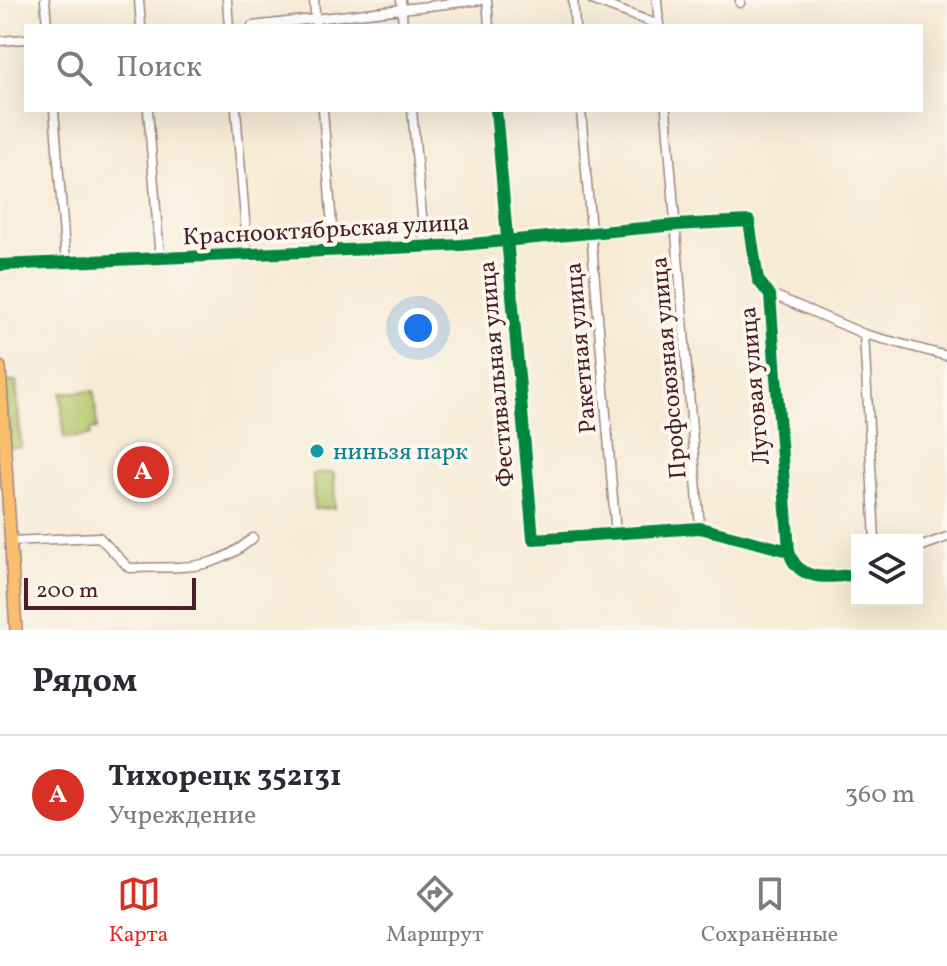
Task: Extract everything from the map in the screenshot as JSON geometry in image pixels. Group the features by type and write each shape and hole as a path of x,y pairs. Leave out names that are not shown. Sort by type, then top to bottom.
{"main road":[{"path":"0,367 16,630"}],"street":[{"path":"45,0 47,24"},
{"path":"139,0 141,24"},
{"path":"227,0 229,24"},
{"path":"314,0 316,22"},
{"path":"284,24 316,22 401,5 481,0"},
{"path":"487,0 489,24"},
{"path":"573,0 575,24"},
{"path":"592,0 656,24"},
{"path":"657,0 659,24"},
{"path":"0,41 24,39"},
{"path":"54,112 66,263"},
{"path":"148,112 160,259"},
{"path":"236,112 248,256"},
{"path":"323,112 334,252"},
{"path":"412,112 425,247"},
{"name":"Фестивальная улица","path":"496,112 533,539 616,535"},
{"name":"Ракетная улица","path":"581,112 616,535"},
{"name":"Профсоюзная улица","path":"666,112 700,528"},
{"name":"Краснооктябрьская улица","path":"0,265 425,247 749,221"},
{"name":"Луговая улица","path":"749,221 758,280 770,295 789,551"},
{"path":"770,295 864,334 947,356"},
{"path":"864,334 875,534"},
{"path":"616,535 700,528 789,551 792,562 807,574 826,579 851,575"},
{"path":"11,541 99,537 129,568 213,564 236,553 253,538"},
{"path":"923,546 947,537"}],"green space":[{"path":"16,381 21,447 10,448 4,383"},
{"path":"94,391 97,429 90,430 90,436 64,438 61,393"},
{"path":"334,473 335,508 314,509 313,474"}],"cycle path":[{"path":"496,112 533,539 700,528 789,551 799,569 816,576 851,575"},
{"path":"0,265 461,245 749,221 758,280 770,295 789,551"}],"place":[{"name":"ниньзя парк","path":"317,451"},
{"name":"Тихорецк 352131","path":"143,472"}]}
